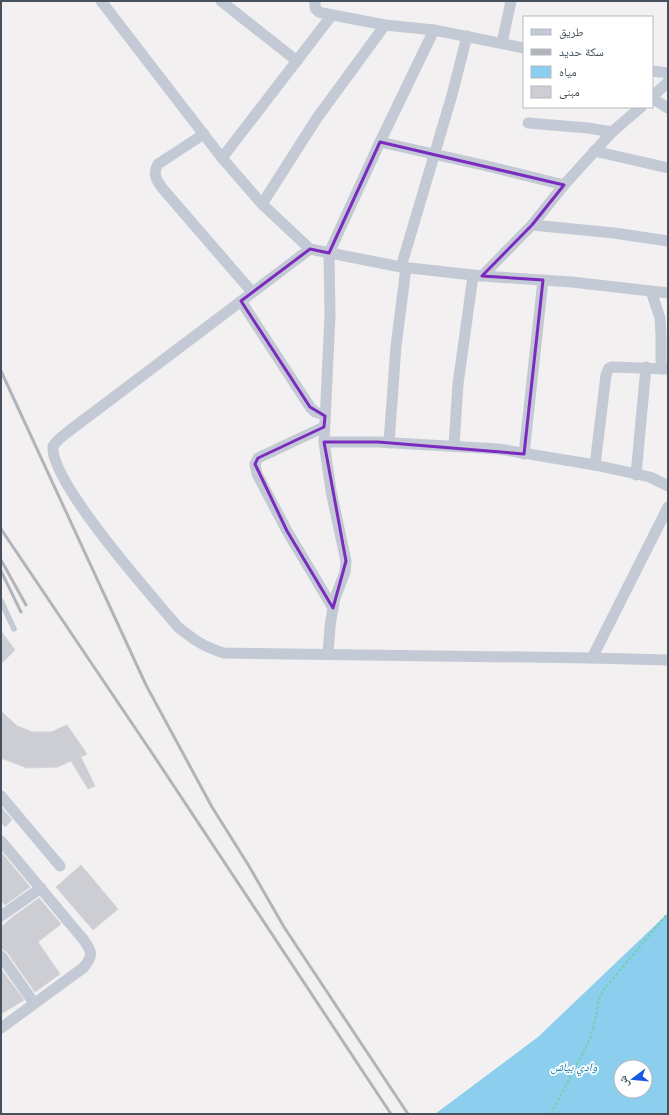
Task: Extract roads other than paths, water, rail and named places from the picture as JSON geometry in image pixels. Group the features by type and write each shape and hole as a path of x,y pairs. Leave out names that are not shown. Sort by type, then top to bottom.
{"street":[{"path":"101,1 222,158 262,204 310,249 403,268 477,276 543,280 668,293"},
{"path":"221,1 296,61"},
{"path":"315,1 314,7 319,12 332,15 385,25 434,30 523,48"},
{"path":"502,43 511,1"},
{"path":"222,158 332,15"},
{"path":"262,204 317,118 385,25"},
{"path":"328,654 333,608 335,598 345,572 346,560 331,491 324,442 330,315 329,253 434,30"},
{"path":"389,442 403,268 434,154 452,95 467,36"},
{"path":"653,71 668,74"},
{"path":"653,97 668,82"},
{"path":"653,99 668,108"},
{"path":"454,446 458,384 477,276 532,225 564,185 612,132 640,108"},
{"path":"528,123 612,132"},
{"path":"204,134 158,164 156,178 163,189 252,292"},
{"path":"380,142 564,185"},
{"path":"594,152 668,168"},
{"path":"532,225 614,233 668,241"},
{"path":"310,249 59,439 53,446 53,456 59,470 85,513 178,627 193,639 209,648 224,653 668,660"},
{"path":"524,454 543,280"},
{"path":"596,466 607,371 612,367 646,367 664,369 660,318 651,291"},
{"path":"242,300 310,407 315,412 325,415"},
{"path":"636,474 646,367"},
{"path":"324,427 258,458 254,464 257,474 287,531 333,608"},
{"path":"324,442 389,442 498,450 636,474 668,486"},
{"path":"592,658 666,513"},
{"path":"1,796 60,866"},
{"path":"1,841 42,888 88,945 91,954 90,961 83,968 1,1028"},
{"path":"1,916 42,888"},
{"path":"1,956 34,1003"}],"lane":[{"path":"1,601 14,629"}],"water":[{"name":"وادي بياش","path":"668,913 668,1114 435,1114 538,1037"}],"railway":[{"path":"1,371 146,685 212,807 249,866 284,927 408,1114"},
{"path":"1,529 152,753 391,1114"},
{"path":"1,560 26,605"},
{"path":"1,571 21,612"}]}
